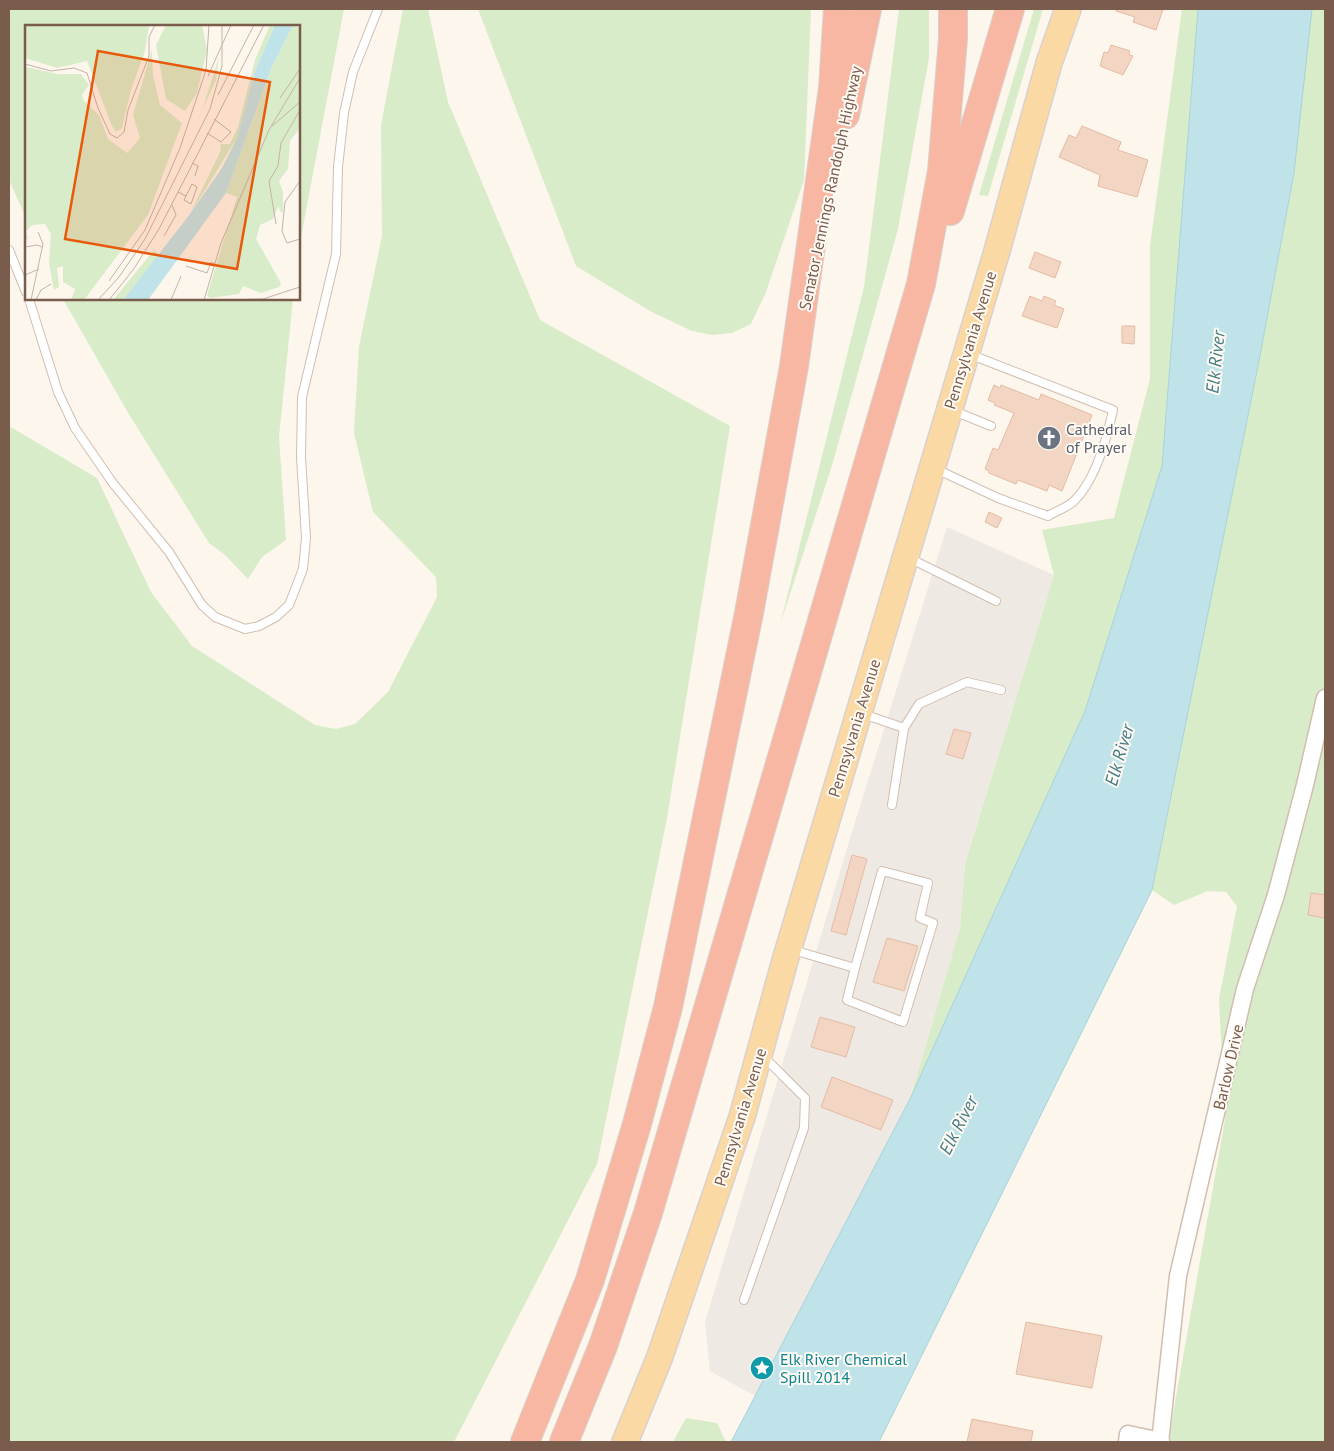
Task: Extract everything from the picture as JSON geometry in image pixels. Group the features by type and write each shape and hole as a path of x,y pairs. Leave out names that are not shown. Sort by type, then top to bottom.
{"highway":[{"path":"525,1442 590,1280 637,1124 668,1007 749,614 794,366 833,88 838,9"},
{"name":"Senator Jennings Randolph Highway","path":"794,366 867,9"},
{"path":"921,284 942,171 953,39 952,9"},
{"path":"564,1442 603,1346 648,1213 921,284 953,203 1010,9"}],"main road":[{"name":"Pennsylvania Avenue","path":"625,1442 659,1359 742,1118 788,949 950,409 1049,63 1068,9"}],"street":[{"name":"Barlow Drive","path":"1160,1442 1178,1276 1245,989 1276,895 1305,785 1325,698"},
{"path":"1127,1442 1128,1434 1160,1442"}],"lane":[{"path":"29,300 58,392 75,428 112,482 169,552 202,605 215,617 245,629 259,626 276,617 289,605 303,569 306,538 302,457 302,397 336,254 338,167 344,113 353,72 378,9"},
{"path":"9,250 25,290"},
{"path":"932,468 998,498 1048,516 1075,500 1098,464 1109,428 1113,410 966,353"},
{"path":"950,409 991,426"},
{"path":"905,556 996,601"},
{"path":"892,805 904,728 919,704 967,682 1001,690"},
{"path":"859,713 904,728"},
{"path":"882,871 928,883 920,918 932,923 903,1022 847,1000 855,968 882,871"},
{"path":"788,949 855,968"},
{"path":"744,1300 804,1128 805,1098 760,1053"}],"shaded area":[{"path":"947,527 1054,575 965,862 960,928 910,1099 755,1396 710,1371 705,1322 851,835"}],"green space":[{"path":"9,9 344,9 300,243 300,25 25,25 25,216 9,180"},
{"path":"403,9 428,9 448,102 540,320 730,426 667,818 597,1164 454,1442 9,1442 9,426 97,478 151,592 192,646 315,725 336,729 355,724 388,692 437,597 436,577 373,512 354,433 359,346 382,236 381,125"},
{"path":"478,9 811,9 804,180 766,292 751,324 732,333 712,335 692,331 650,311 576,266"},
{"path":"899,9 929,9 929,58 898,229 833,462 780,625 864,287"},
{"path":"1034,9 1043,9 988,196 979,195"},
{"path":"1182,9 1198,9 1162,466 1085,711 910,1099 960,928 965,863 1054,575 1042,530 1114,518 1150,379 1150,246"},
{"path":"1312,9 1325,9 1325,1442 1168,1442 1225,1120 1219,999 1237,906 1226,892 1208,891 1174,905 1152,890 1259,361 1294,173"},
{"path":"64,300 293,300 279,437 286,540 262,557 248,579 225,555 209,543 127,411"},
{"path":"686,1418 717,1423 726,1442 673,1442"}],"water":[{"name":"Elk River","path":"1198,9 1312,9 1294,173 1259,361 1152,890 879,1442 731,1442 910,1099 1085,711 1162,466"}],"building":[{"path":"1116,9 1163,9 1156,30 1133,22 1135,17 1116,11"},
{"path":"1111,45 1130,51 1129,55 1133,56 1123,75 1100,66 1104,52 1108,53"},
{"path":"1082,126 1121,142 1118,150 1148,160 1137,197 1098,186 1100,175 1059,157 1069,135 1076,138"},
{"path":"1035,252 1061,262 1055,278 1029,268"},
{"path":"1030,296 1042,301 1044,296 1056,301 1054,305 1064,309 1057,328 1022,316"},
{"path":"1122,326 1135,326 1134,344 1122,343"},
{"name":"Cathedral of Prayer","path":"994,385 1000,388 1001,385 1039,400 1041,394 1092,415 1062,491 1049,485 1047,491 1018,480 1016,484 989,473 985,469 993,448 998,450 1014,413 994,405 995,403 988,400"},
{"path":"989,512 1002,518 997,528 985,522"},
{"path":"954,729 971,733 963,759 946,754"},
{"path":"852,855 867,859 846,935 831,931"},
{"path":"1311,893 1325,895 1325,918 1308,915"},
{"path":"887,938 918,946 904,991 873,982"},
{"path":"820,1017 855,1027 846,1057 811,1047"},
{"path":"832,1077 893,1100 881,1130 821,1107"},
{"path":"1026,1322 1102,1336 1092,1388 1016,1374"},
{"path":"972,1419 1033,1431 1031,1442 967,1442"}],"place":[{"name":"Cathedral of Prayer","path":"1049,438"},
{"name":"Elk River Chemical Spill 2014","path":"762,1368"}]}
